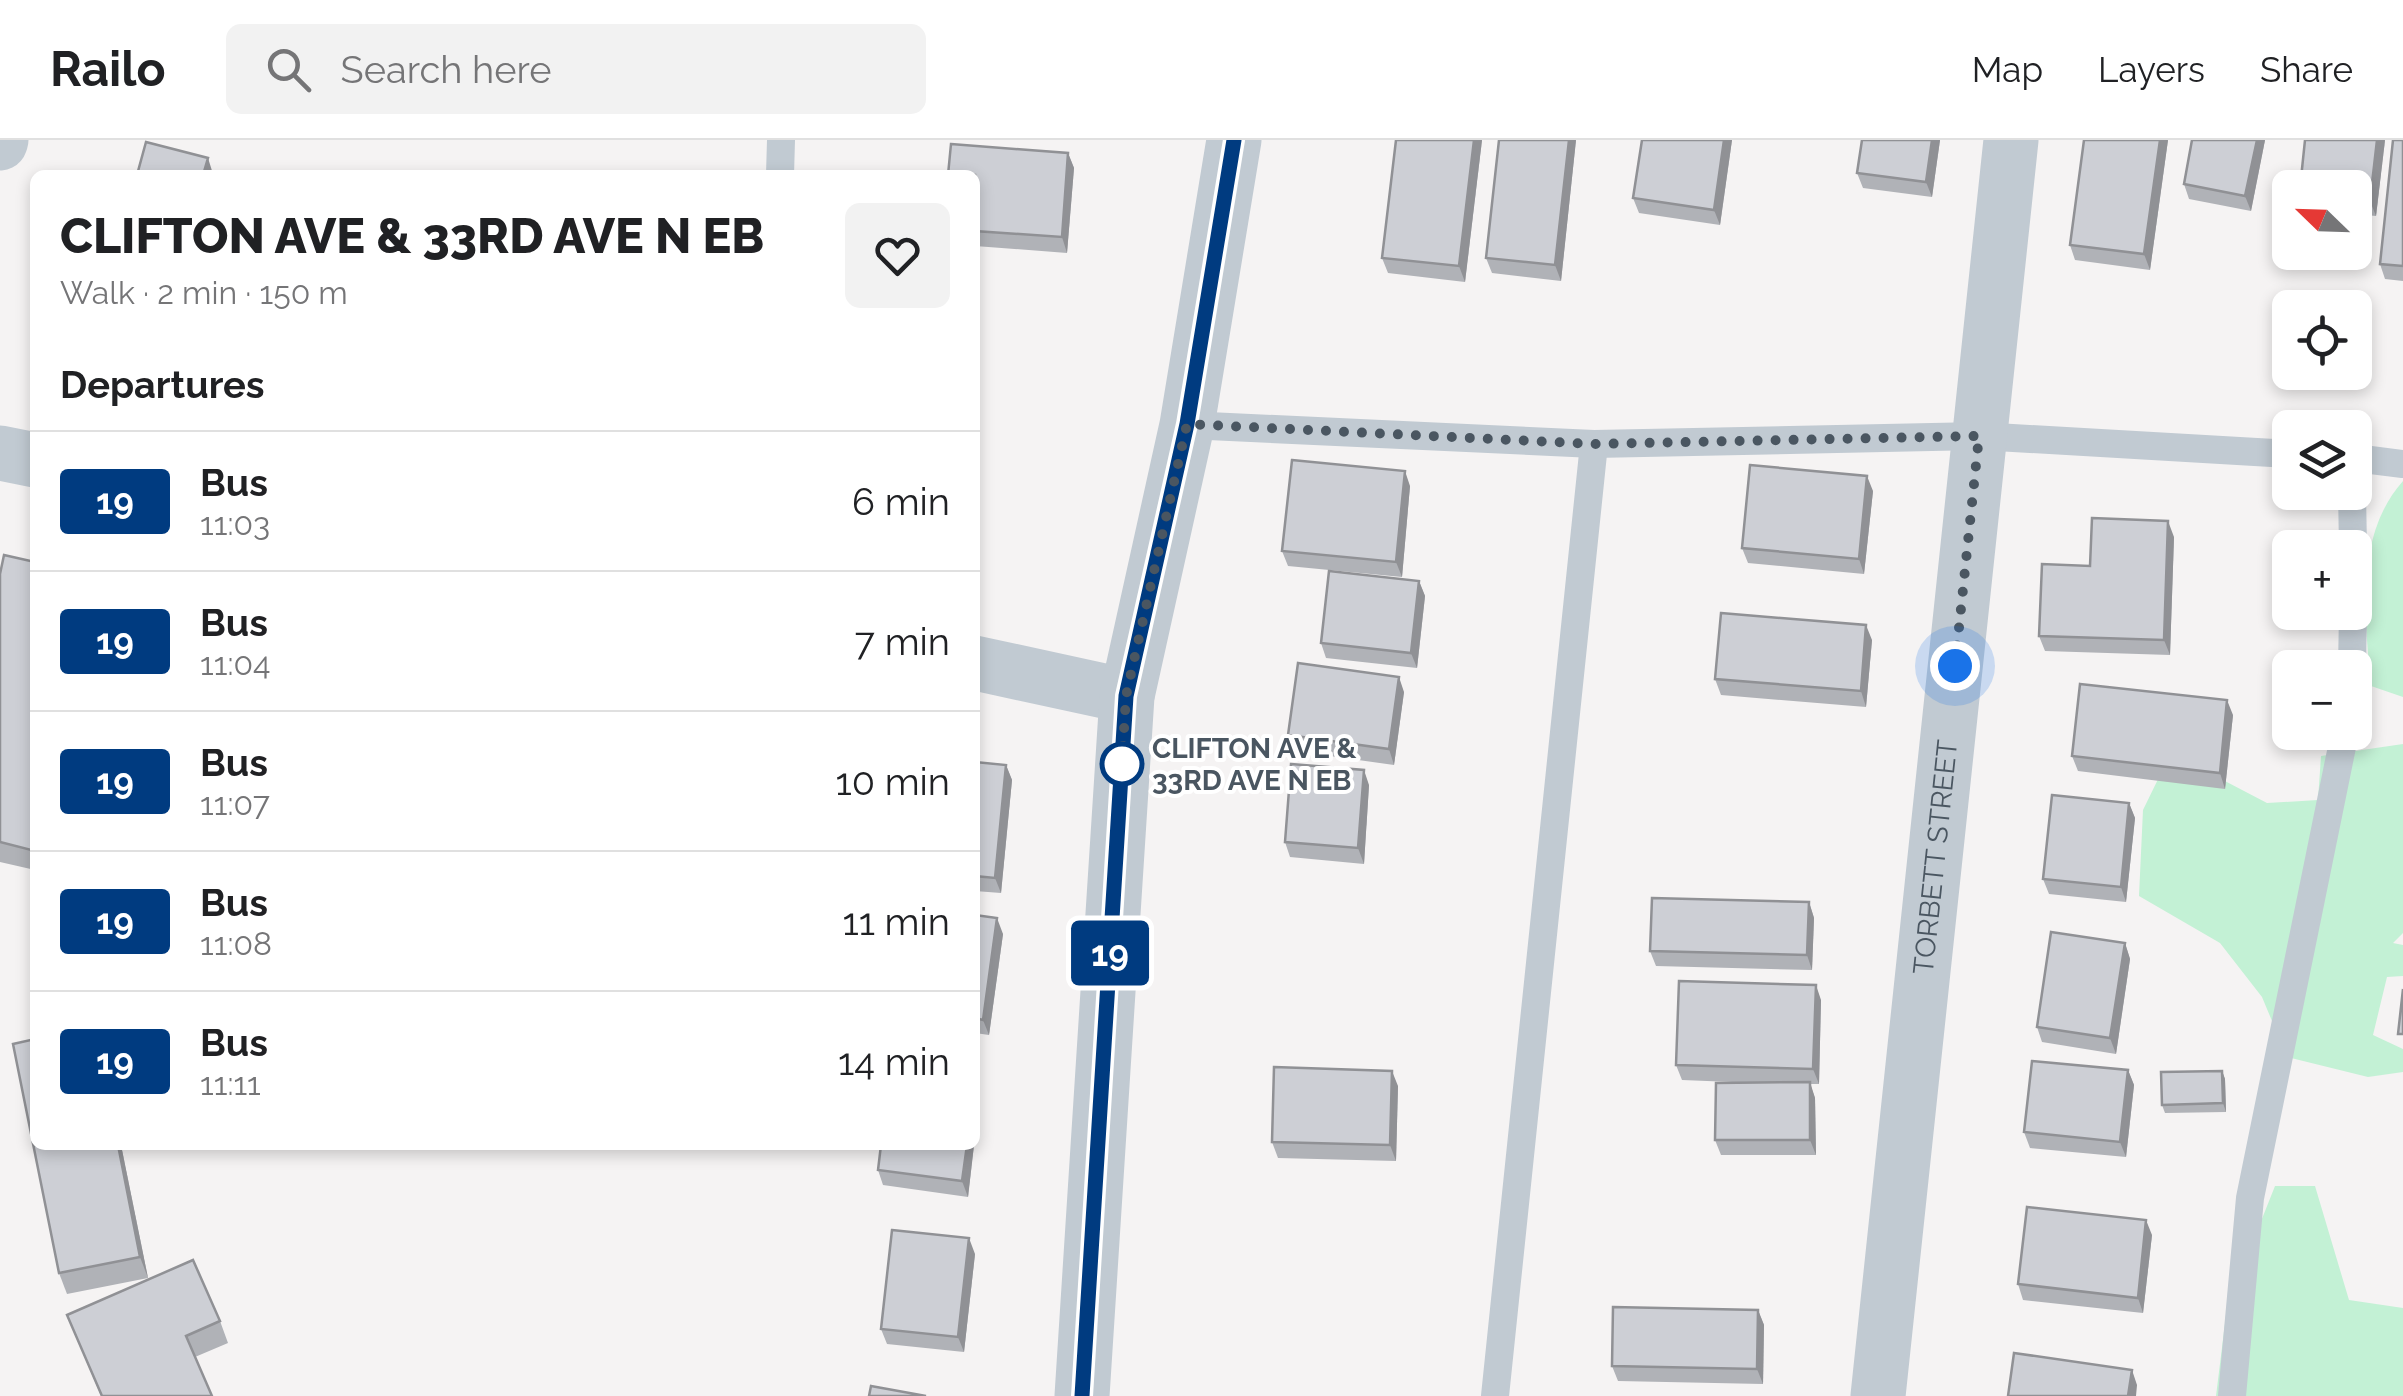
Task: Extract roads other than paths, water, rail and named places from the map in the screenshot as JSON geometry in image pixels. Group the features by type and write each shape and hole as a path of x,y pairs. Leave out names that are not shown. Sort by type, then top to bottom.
{"street":[{"path":"1082,1396 1126,696 1187,424 1234,140"},
{"name":"TORBETT STREET","path":"1878,1396 2010,140"},
{"path":"0,453 30,459"},
{"path":"980,664 1126,696"}],"lane":[{"path":"780,170 781,140"},
{"path":"1187,424 1594,444 1979,436 2272,453"},
{"path":"1496,1396 1594,444"},
{"path":"2372,460 2403,464"},
{"path":"2232,1396 2250,1198 2341,750"}],"place":[{"name":"CLIFTON AVE & 33RD AVE N EB","path":"1122,764"}]}
